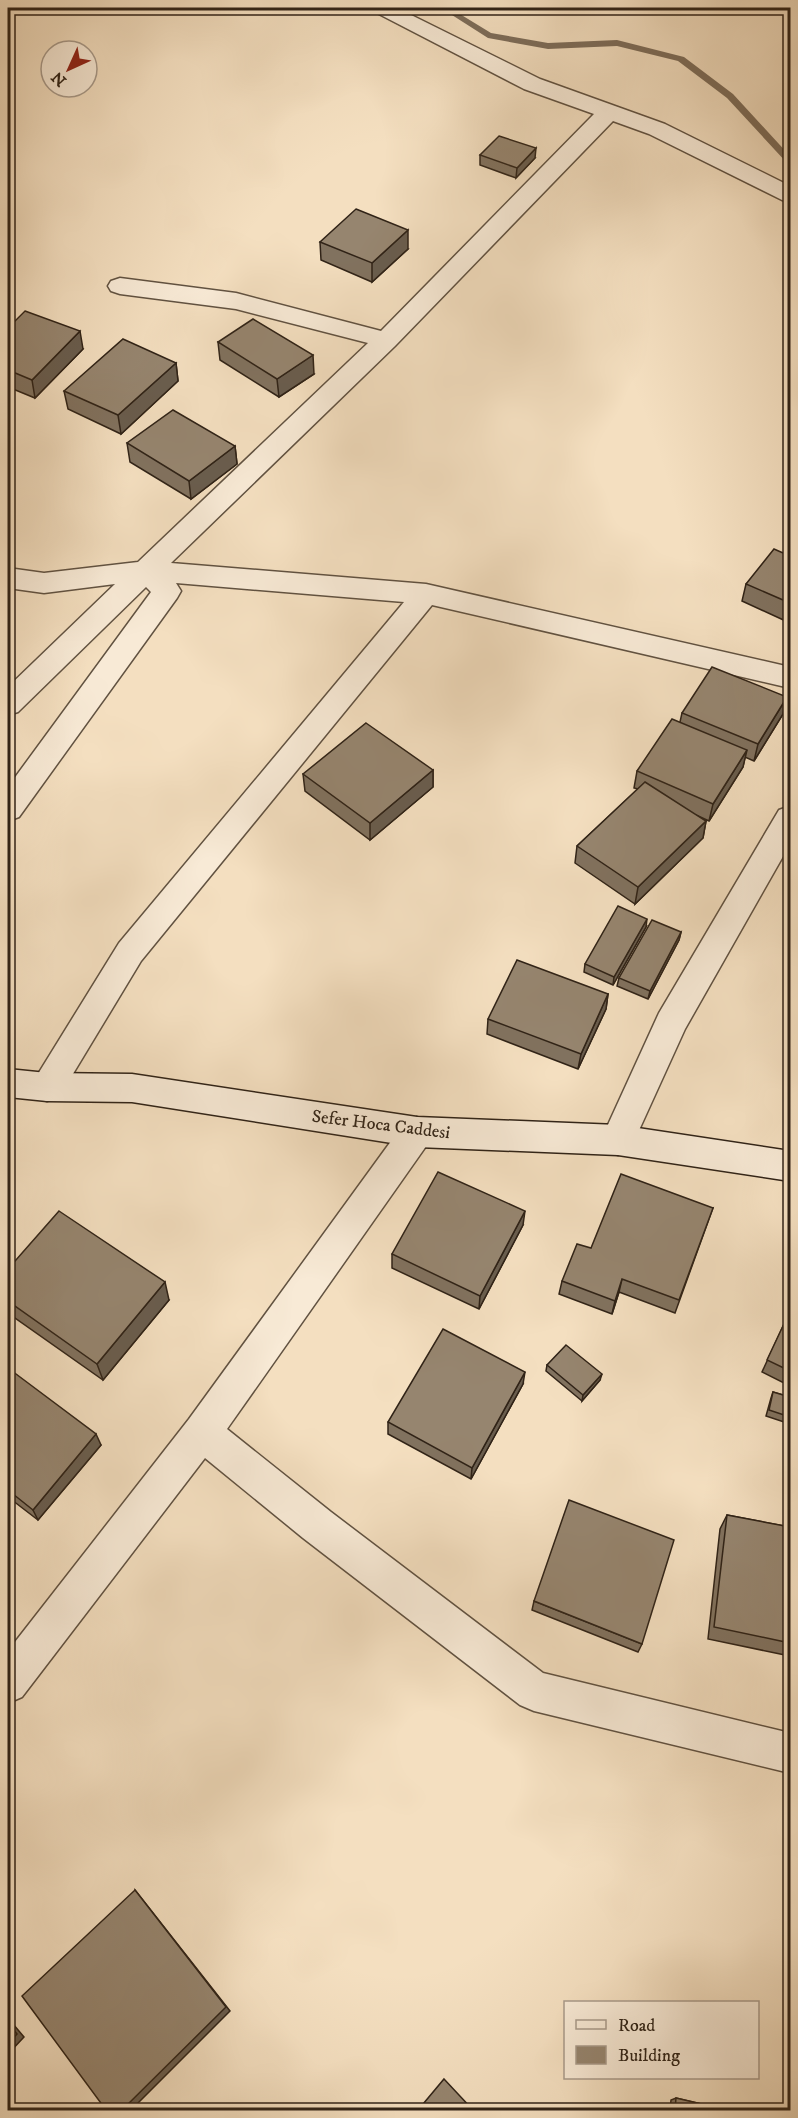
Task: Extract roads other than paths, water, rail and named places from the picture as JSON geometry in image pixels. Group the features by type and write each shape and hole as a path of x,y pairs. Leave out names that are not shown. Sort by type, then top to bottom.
{"street":[{"path":"382,8 532,84 657,129 790,195"},
{"path":"8,704 274,445 386,340 609,112"},
{"path":"120,286 236,301 386,340"},
{"path":"8,809 167,591 147,571"},
{"path":"8,578 44,583 147,571 426,594 790,678"},
{"path":"46,1087 130,952 426,594"},
{"path":"618,1140 671,1023 790,818"},
{"name":"Sefer Hoca Caddesi","path":"8,1083 46,1087 132,1088 417,1132 618,1140 790,1166"},
{"path":"8,1683 202,1432 417,1132"},
{"path":"202,1432 317,1525 534,1691 790,1753"}],"waterway":[{"path":"445,8 488,35 548,46 617,43 681,59 730,96 790,161"}]}
